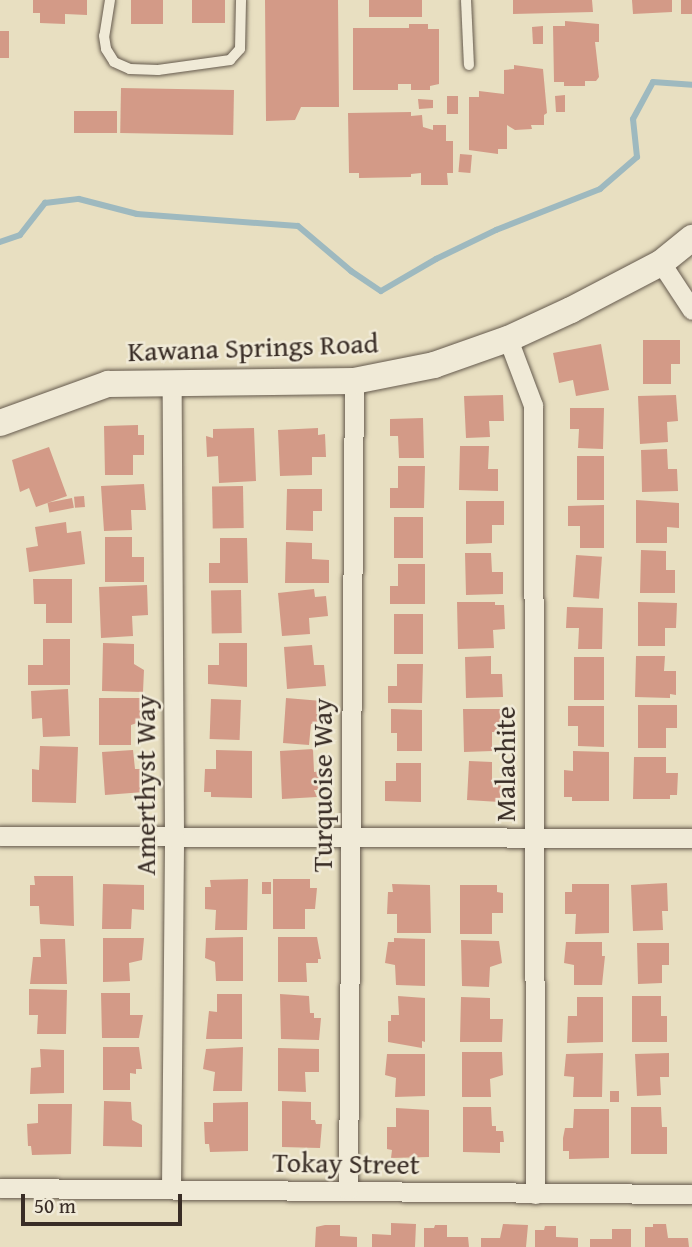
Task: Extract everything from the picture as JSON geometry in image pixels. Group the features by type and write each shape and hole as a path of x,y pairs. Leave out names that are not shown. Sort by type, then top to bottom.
{"street":[{"name":"Kawana Springs Road","path":"0,423 108,384 354,381 434,365 508,339 661,263 692,238"},
{"path":"661,263 692,310"},
{"name":"Malachite","path":"508,339 533,405 535,1194"},
{"name":"Turquoise Way","path":"348,1190 354,381"},
{"name":"Amerthyst Way","path":"171,1188 174,837 172,382"},
{"path":"0,836 692,838"},
{"name":"Tokay Street","path":"0,1188 692,1194"}],"lane":[{"path":"110,0 104,36 106,49 114,62 130,69 158,70 230,60 240,49 241,0"},
{"path":"466,0 469,65"}],"building":[{"path":"33,0 87,0 87,15 65,14 65,24 40,23 40,13 33,13"},
{"path":"131,0 163,0 163,24 131,24"},
{"path":"192,0 225,0 225,23 192,23"},
{"path":"265,0 338,0 339,107 301,107 295,120 266,121"},
{"path":"369,0 422,0 422,17 369,17"},
{"path":"513,0 592,0 593,12 513,14"},
{"path":"632,0 672,0 672,12 633,14"},
{"path":"681,0 692,0 692,14 681,14"},
{"path":"565,21 599,24 599,42 595,42 599,77 596,81 585,81 585,86 564,86 564,82 554,82 553,26 565,26"},
{"path":"409,24 428,24 428,29 439,29 439,84 430,86 430,90 411,90 411,84 398,84 398,90 353,90 353,28 409,28"},
{"path":"543,26 543,44 533,44 532,27"},
{"path":"0,31 9,31 9,58 0,58"},
{"path":"514,65 543,69 547,113 544,115 544,125 531,125 532,129 515,130 507,125 507,149 498,149 498,154 469,150 469,97 479,97 479,91 504,94 504,70 514,69"},
{"path":"121,88 234,90 233,135 120,133"},
{"path":"565,95 565,112 556,112 555,96"},
{"path":"447,96 458,96 458,114 447,114"},
{"path":"418,99 433,100 433,108 419,109"},
{"path":"74,111 117,111 117,133 74,133"},
{"path":"411,112 411,116 422,115 423,127 433,130 433,125 446,125 446,141 453,141 453,173 447,173 448,185 421,185 421,173 411,174 411,177 359,178 359,173 349,173 348,113"},
{"path":"460,154 472,155 470,173 458,172"},
{"path":"643,340 680,340 680,364 671,364 671,384 643,384"},
{"path":"601,344 609,390 576,396 573,380 559,383 553,353"},
{"path":"503,395 504,421 489,421 490,437 466,438 464,396"},
{"path":"676,395 678,421 667,422 668,442 640,444 638,396"},
{"path":"570,408 604,408 603,449 578,448 579,429 570,429"},
{"path":"423,418 424,458 399,458 398,436 390,436 390,419"},
{"path":"138,425 138,435 144,435 144,455 133,455 133,475 105,475 104,426"},
{"path":"254,428 256,481 219,483 218,456 207,457 206,436 213,438 213,429"},
{"path":"318,428 318,435 325,434 326,457 312,457 312,475 280,476 278,430"},
{"path":"460,446 489,446 488,469 498,469 498,491 459,490"},
{"path":"49,447 67,496 36,507 29,488 20,492 12,460"},
{"path":"667,449 668,469 677,469 678,491 642,492 641,450"},
{"path":"577,456 604,456 604,500 577,500"},
{"path":"398,466 425,466 424,508 390,508 390,488 398,488"},
{"path":"144,484 146,510 131,510 132,530 104,531 101,486"},
{"path":"243,486 244,528 213,529 212,487"},
{"path":"287,489 322,489 322,511 313,511 313,531 286,530"},
{"path":"84,496 85,507 75,508 74,497"},
{"path":"72,498 74,508 49,513 47,503"},
{"path":"636,500 679,503 679,528 667,527 667,543 636,543"},
{"path":"466,501 504,501 504,525 492,525 492,543 466,544"},
{"path":"604,505 604,548 580,548 580,526 568,526 568,506"},
{"path":"394,517 423,517 423,558 394,558"},
{"path":"66,522 67,533 81,531 85,564 29,572 26,548 38,546 35,527"},
{"path":"105,537 132,537 132,557 144,557 144,582 105,582"},
{"path":"220,538 247,538 248,583 209,583 209,563 220,563"},
{"path":"286,542 312,543 312,559 329,560 329,583 285,583"},
{"path":"641,550 666,551 666,570 675,570 675,593 640,593"},
{"path":"465,553 491,553 492,572 503,572 503,594 466,595"},
{"path":"576,555 602,557 599,599 573,597"},
{"path":"398,564 425,564 425,604 390,604 390,586 398,586"},
{"path":"33,579 72,579 72,623 46,623 46,604 34,604"},
{"path":"147,585 148,615 132,616 133,636 101,638 99,587"},
{"path":"314,589 315,597 326,596 328,616 309,618 310,634 282,636 278,593"},
{"path":"241,590 242,633 212,634 211,591"},
{"path":"457,602 495,602 495,605 504,605 505,629 493,630 494,648 458,649"},
{"path":"638,602 677,603 676,628 665,628 665,646 638,646"},
{"path":"567,607 603,608 602,649 578,649 579,628 566,628"},
{"path":"394,614 423,614 423,654 394,654"},
{"path":"43,639 70,639 70,685 28,685 28,665 43,665"},
{"path":"103,643 134,644 134,664 144,670 143,692 102,691"},
{"path":"219,643 247,643 247,687 208,684 208,665 219,665"},
{"path":"312,645 314,665 324,665 326,686 287,689 284,647"},
{"path":"491,656 491,674 502,674 503,697 466,698 465,657"},
{"path":"636,656 665,656 664,671 676,671 676,695 670,694 670,698 635,697"},
{"path":"574,657 604,657 604,700 574,700"},
{"path":"397,664 423,664 422,703 388,703 388,686 397,686"},
{"path":"68,689 70,736 43,737 42,718 32,719 31,691"},
{"path":"99,698 143,698 143,721 131,725 131,745 99,745"},
{"path":"286,698 322,701 320,721 311,724 309,745 283,743"},
{"path":"211,699 241,700 240,740 210,739"},
{"path":"638,705 677,705 677,728 666,728 666,748 638,748"},
{"path":"568,706 604,706 604,747 578,746 578,726 568,726"},
{"path":"391,709 422,710 422,751 397,751 397,733 391,733"},
{"path":"463,709 500,709 501,732 492,732 492,751 464,752"},
{"path":"40,746 78,747 76,803 32,802 32,769 39,770"},
{"path":"313,749 314,772 321,771 322,790 314,790 317,797 282,799 280,751"},
{"path":"133,750 135,769 143,769 144,792 105,795 102,752"},
{"path":"216,750 252,751 252,798 211,797 211,792 204,792 205,769 216,769"},
{"path":"573,751 609,752 609,801 572,801 572,797 564,797 564,770 573,771"},
{"path":"634,757 666,757 666,773 678,773 677,795 670,795 670,799 633,799"},
{"path":"469,761 492,762 492,780 501,780 500,802 467,800"},
{"path":"396,763 421,763 421,802 385,801 385,781 396,781"},
{"path":"34,876 73,876 74,926 40,924 39,906 30,906 30,885 35,885"},
{"path":"248,879 247,930 215,930 216,910 205,909 205,887 211,887 210,880"},
{"path":"273,879 310,879 310,888 317,888 315,909 305,909 305,929 273,929"},
{"path":"262,882 271,882 271,894 262,894"},
{"path":"667,883 668,911 662,911 663,930 633,931 631,885"},
{"path":"103,884 144,885 144,910 132,909 131,929 102,929"},
{"path":"392,884 430,885 431,933 397,933 397,914 387,914 388,892 393,892"},
{"path":"572,884 609,884 609,933 575,934 576,914 565,914 565,892 572,892"},
{"path":"460,885 497,885 497,892 503,893 503,913 492,913 492,934 460,934"},
{"path":"243,937 243,981 216,981 215,962 205,958 206,938"},
{"path":"278,937 317,937 321,959 318,959 318,963 306,963 307,982 278,982"},
{"path":"103,938 144,938 142,960 129,963 130,981 103,982"},
{"path":"394,938 425,939 425,986 396,985 395,965 385,963 388,942 394,942"},
{"path":"40,939 65,939 67,984 30,984 33,957 41,957"},
{"path":"461,940 499,941 502,963 490,967 489,987 462,986"},
{"path":"566,942 602,942 602,956 605,956 602,985 574,985 574,965 564,963"},
{"path":"637,943 669,943 669,965 662,965 662,983 638,984"},
{"path":"29,989 67,990 66,1034 37,1034 38,1015 29,1015"},
{"path":"101,993 130,993 130,1015 143,1015 139,1038 102,1038"},
{"path":"217,994 242,994 242,1039 206,1039 209,1011 217,1012"},
{"path":"280,994 309,996 310,1013 314,1013 314,1018 321,1018 319,1040 281,1039"},
{"path":"398,996 425,998 425,1042 422,1041 422,1048 388,1042 388,1021 391,1021 391,1015 399,1015"},
{"path":"632,996 661,996 661,1016 667,1016 667,1042 632,1042"},
{"path":"461,997 490,998 490,1019 503,1019 502,1042 460,1042"},
{"path":"577,997 603,997 603,1042 567,1043 568,1016 577,1016"},
{"path":"103,1047 139,1047 142,1069 136,1069 136,1074 130,1073 130,1090 103,1090"},
{"path":"243,1047 242,1091 213,1091 215,1072 203,1069 206,1049"},
{"path":"278,1048 319,1049 319,1072 305,1072 306,1092 278,1091"},
{"path":"40,1049 64,1050 64,1093 30,1094 31,1068 41,1067"},
{"path":"462,1052 502,1052 503,1075 490,1079 491,1097 462,1097"},
{"path":"603,1053 602,1097 573,1097 574,1077 564,1076 566,1054"},
{"path":"669,1053 669,1077 660,1077 661,1095 637,1096 635,1054"},
{"path":"387,1054 425,1054 425,1096 395,1097 396,1078 385,1075"},
{"path":"610,1091 619,1091 619,1102 610,1102"},
{"path":"104,1101 131,1102 132,1120 142,1125 142,1147 103,1146"},
{"path":"282,1101 311,1102 311,1120 322,1124 320,1148 282,1147"},
{"path":"248,1102 248,1151 210,1152 209,1144 205,1144 204,1122 213,1122 213,1103"},
{"path":"38,1104 72,1104 71,1154 32,1155 31,1146 28,1146 27,1124 38,1123"},
{"path":"463,1107 491,1107 492,1126 496,1126 496,1131 503,1131 504,1142 500,1142 500,1153 463,1152"},
{"path":"631,1107 661,1107 662,1127 667,1127 667,1154 631,1154"},
{"path":"396,1108 429,1110 429,1157 391,1158 392,1150 387,1149 387,1127 396,1127"},
{"path":"574,1109 609,1109 609,1158 569,1159 569,1151 563,1151 565,1128 573,1128"},
{"path":"391,1223 416,1224 415,1247 372,1247 372,1234 391,1235"},
{"path":"503,1224 528,1225 526,1247 481,1247 481,1238 500,1238"},
{"path":"653,1224 666,1224 668,1238 688,1238 689,1247 645,1247 645,1227 653,1227"},
{"path":"340,1225 340,1236 357,1237 357,1247 315,1247 316,1227"},
{"path":"435,1225 447,1225 447,1237 468,1237 469,1247 424,1247 424,1228 434,1228"},
{"path":"545,1226 556,1226 556,1237 578,1238 578,1247 535,1247 535,1230 544,1230"},
{"path":"612,1229 631,1229 631,1247 590,1247 590,1239 612,1239"}],"waterway":[{"path":"0,242 20,235 45,203 79,199 137,214 298,226 351,271 381,291 436,259 496,230 600,189 637,157 633,119 653,82 692,85"}]}
